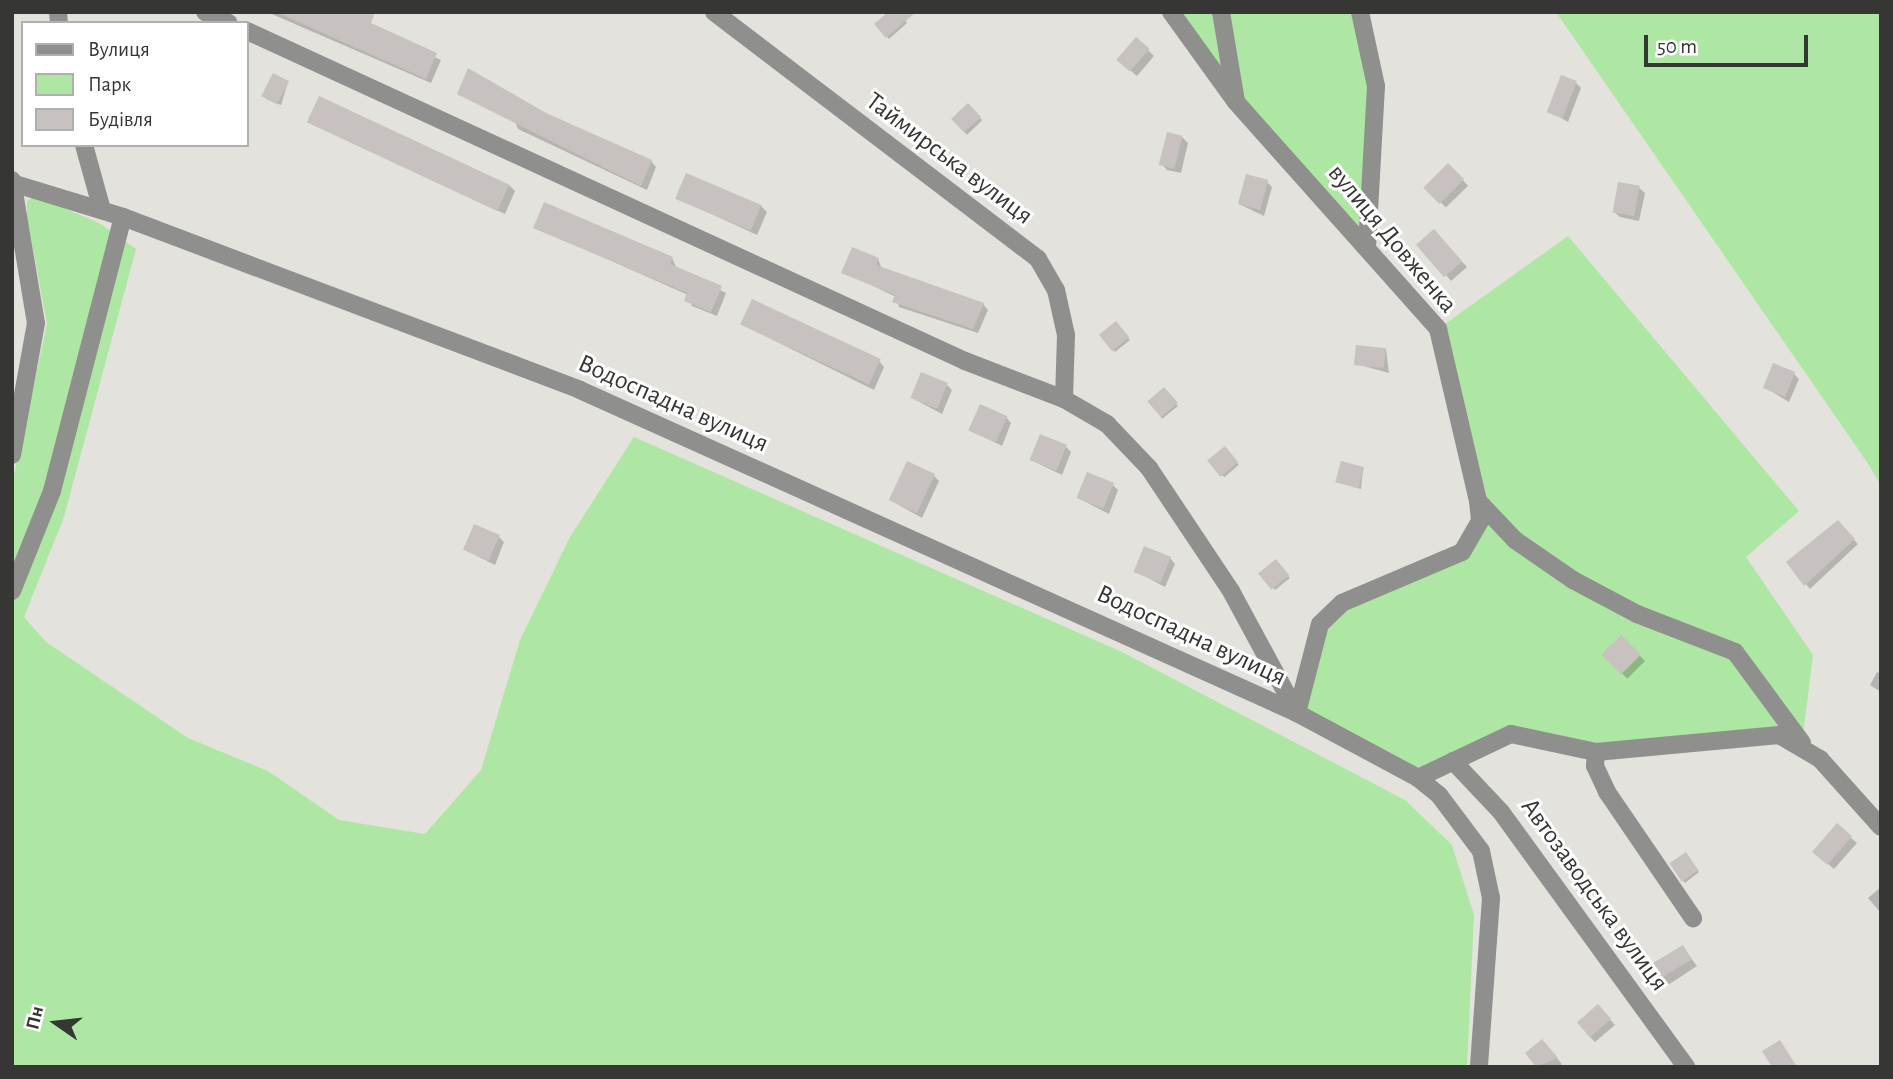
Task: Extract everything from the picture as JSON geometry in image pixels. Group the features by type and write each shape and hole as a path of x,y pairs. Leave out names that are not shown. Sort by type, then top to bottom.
{"street":[{"path":"205,12 225,21"},
{"name":"Таймирська вулиця","path":"714,12 1038,259 1056,290 1066,335 1064,398"},
{"name":"вулиця Довженка","path":"1171,12 1236,102 1367,246 1438,329 1478,501 1480,521 1462,551 1342,603 1320,624 1297,713"},
{"path":"1222,12 1236,102"},
{"path":"1360,12 1376,86 1367,246"},
{"name":"Водоспадна вулиця","path":"248,31 965,361 1064,398 1107,424 1149,468 1231,591 1297,713"},
{"path":"85,147 102,210"},
{"path":"12,182 36,323 12,455"},
{"name":"Водоспадна вулиця","path":"12,182 123,217 580,390 1297,713 1418,778 1439,795 1481,850 1491,898 1479,1067"},
{"path":"12,591 52,491 123,217"},
{"path":"1478,501 1515,540 1573,580 1637,614 1735,652 1802,743 1881,827"},
{"path":"1418,778 1511,734 1596,752 1738,734 1779,735 1802,743"},
{"path":"1596,752 1595,766 1607,792 1693,918"},
{"name":"Автозаводська вулиця","path":"1453,761 1501,812 1686,1067"}],"green space":[{"path":"1171,12 1360,12 1376,86 1367,246"},
{"path":"1556,12 1881,12 1881,486 1869,465"},
{"path":"35,196 99,223 136,249 64,517 24,617 46,642 188,738 268,771 339,820 425,834 481,770 520,640 570,537 634,437 1122,652 1405,800 1452,845 1474,915 1467,1067 12,1067 12,484 47,324 27,217 27,201"},
{"path":"1568,236 1799,511 1746,557 1813,655 1802,743 1779,735 1596,752 1511,734 1418,778 1297,713 1310,650 1342,603 1462,552 1480,521 1438,329"}],"building":[{"path":"276,12 375,12 371,23 437,53 426,79"},
{"path":"888,12 916,12 886,38 874,24"},
{"path":"1136,37 1150,49 1130,71 1116,60"},
{"path":"468,68 546,113 652,160 641,186 457,94"},
{"path":"273,73 289,81 277,104 261,96"},
{"path":"1561,75 1577,81 1563,118 1547,112"},
{"path":"319,96 509,185 497,211 307,122"},
{"path":"968,103 981,117 964,133 951,119"},
{"path":"1167,132 1183,136 1174,169 1159,165"},
{"path":"1448,163 1464,179 1440,204 1423,188"},
{"path":"686,173 761,205 751,231 675,199"},
{"path":"1246,174 1268,180 1260,210 1238,204"},
{"path":"1618,182 1640,186 1634,216 1613,213"},
{"path":"544,202 673,257 670,264 722,286 711,312 684,301 687,293 533,228"},
{"path":"1434,229 1462,261 1444,277 1416,245"},
{"path":"852,247 879,258 876,265 984,303 973,329 892,302 895,295 841,273"},
{"path":"752,299 881,359 869,384 740,324"},
{"path":"1116,321 1129,337 1112,351 1099,335"},
{"path":"1356,345 1386,348 1384,368 1354,365"},
{"path":"1773,363 1795,372 1785,397 1763,388"},
{"path":"921,372 948,383 937,409 911,398"},
{"path":"1164,387 1178,403 1161,417 1147,401"},
{"path":"980,404 1007,416 996,443 968,430"},
{"path":"1040,434 1067,445 1056,471 1030,460"},
{"path":"1225,446 1238,462 1220,477 1207,460"},
{"path":"907,461 935,474 917,513 889,500"},
{"path":"1341,461 1364,467 1358,488 1335,482"},
{"path":"1087,472 1114,483 1103,509 1077,498"},
{"path":"1838,520 1855,539 1804,586 1786,562"},
{"path":"474,524 500,535 489,561 463,550"},
{"path":"1144,546 1171,557 1160,583 1134,572"},
{"path":"1276,559 1289,575 1271,590 1258,573"},
{"path":"1621,635 1641,655 1621,675 1601,655"},
{"path":"1837,823 1852,836 1827,865 1812,852"},
{"path":"1686,852 1698,870 1682,881 1669,863"},
{"path":"1683,945 1692,960 1659,979 1650,965"},
{"path":"1598,1004 1611,1019 1590,1037 1577,1022"},
{"path":"1542,1039 1558,1058 1536,1067 1525,1053"},
{"path":"1780,1040 1797,1067 1772,1067 1762,1051"}]}
